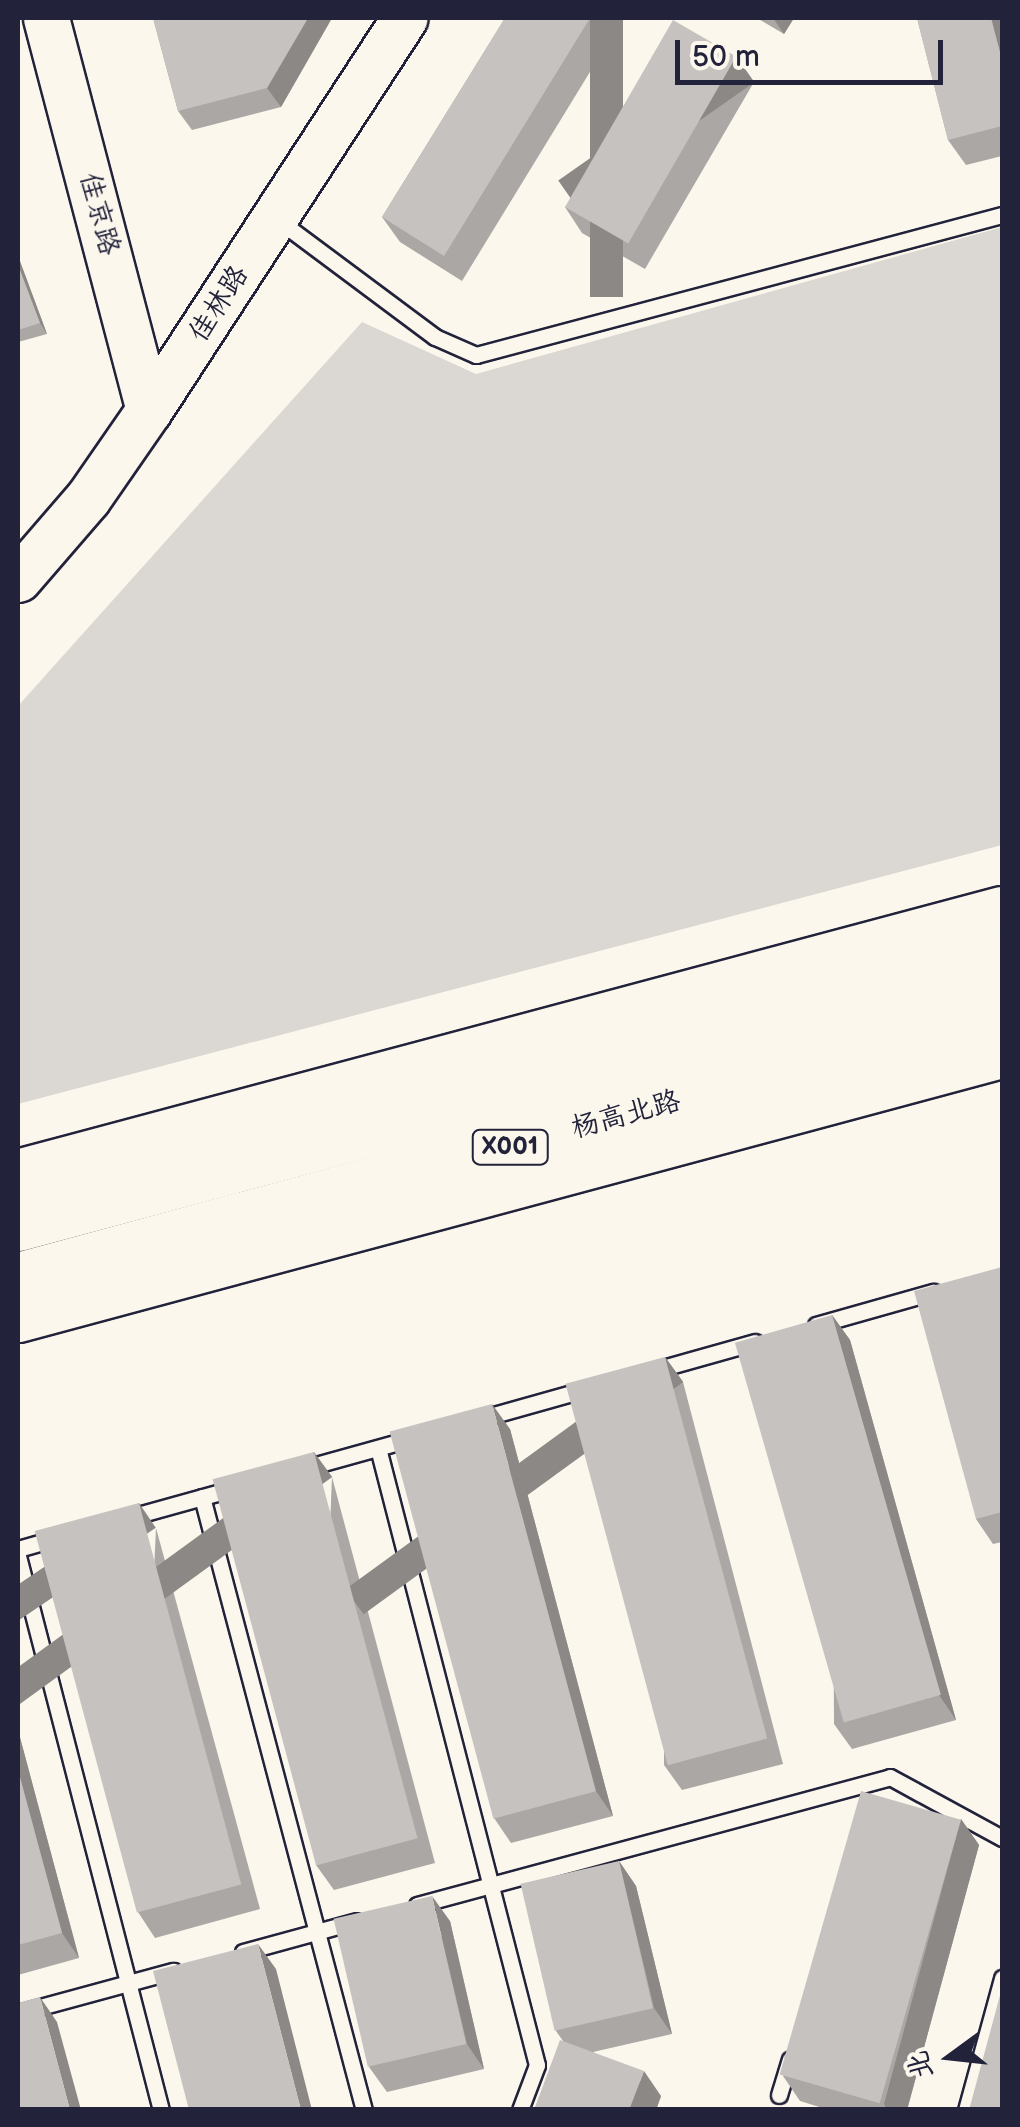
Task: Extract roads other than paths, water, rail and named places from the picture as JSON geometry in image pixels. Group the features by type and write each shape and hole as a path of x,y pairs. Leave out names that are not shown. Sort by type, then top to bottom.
{"highway":[{"name":"杨高北路","path":"18,1223 1002,959"},
{"name":"杨高北路","path":"18,1280 1002,1014"}],"main road":[{"path":"18,1175 1002,912"},
{"name":"杨高北路","path":"18,1317 1002,1053"}],"street":[{"name":"佳京路","path":"46,18 159,396"},
{"name":"佳京路","path":"76,18 159,396"},
{"name":"佳林路","path":"18,579 88,498 159,396 405,18"}],"lane":[{"path":"275,218 435,338 476,355 1002,216"},
{"path":"794,1331 946,1288"},
{"path":"624,1379 775,1336"},
{"path":"472,1421 605,1384"},
{"path":"290,1472 434,1432"},
{"path":"378,1448 538,2065 520,2110"},
{"path":"110,1523 254,1482"},
{"path":"202,1497 364,2110"},
{"path":"73,1534 18,1552 161,2110"},
{"path":"404,1908 890,1777 1002,1838"},
{"path":"868,1800 873,1781"},
{"path":"222,1957 369,1918"},
{"path":"18,2013 185,1968"},
{"path":"966,2110 1002,1978"},
{"path":"780,2095 796,2040"}]}
